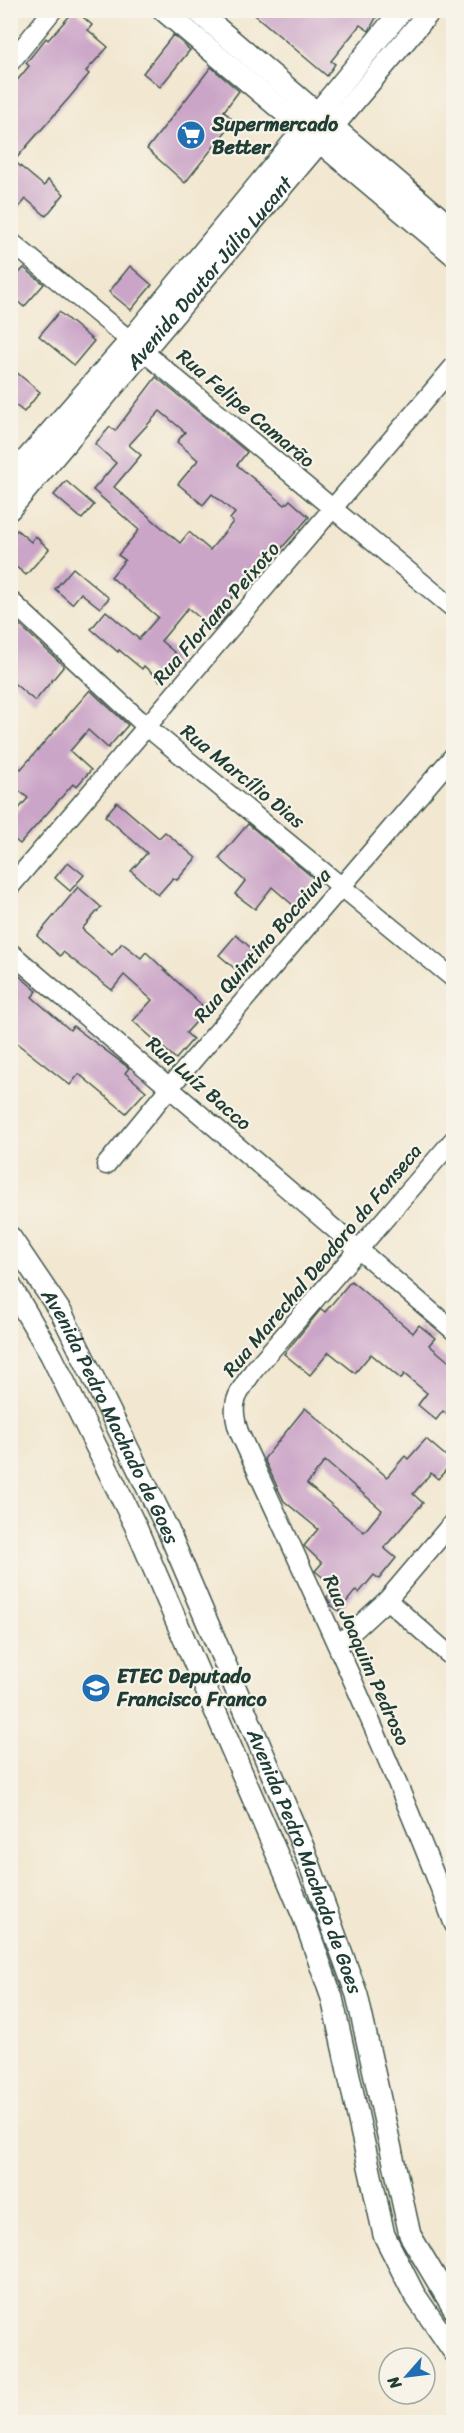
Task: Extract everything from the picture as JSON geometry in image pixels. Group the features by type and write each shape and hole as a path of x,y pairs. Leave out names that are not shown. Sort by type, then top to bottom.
{"street":[{"path":"10,63 53,10"},
{"path":"163,10 302,129 327,136 453,230"},
{"path":"196,10 315,113 327,136 453,255"},
{"name":"Avenida Doutor Júlio Lucant","path":"10,478 234,246 431,10"},
{"path":"397,16 411,35"},
{"name":"Avenida Doutor Júlio Lucant","path":"10,509 137,347 217,234 397,16"},
{"path":"217,234 234,246"},
{"name":"Rua Felipe Camarão","path":"10,241 453,609"},
{"name":"Rua Floriano Peixoto","path":"10,887 334,510 453,366"},
{"name":"Rua Marcílio Dias","path":"10,600 147,727 453,979"},
{"name":"Rua Quintino Bocaiuva","path":"106,1165 453,755"},
{"name":"Rua Luíz Bacco","path":"10,952 453,1331"},
{"name":"Rua Marechal Deodoro da Fonseca","path":"233,1415 233,1405 238,1394 254,1370 453,1138"},
{"name":"Avenida Pedro Machado de Goes","path":"10,1237 62,1314 168,1530 304,1849 357,1995 410,2235 453,2309"},
{"name":"Avenida Pedro Machado de Goes","path":"10,1285 51,1355 135,1526 300,1909 339,2026 384,2235 414,2294 453,2352"},
{"name":"Rua Joaquim Pedroso","path":"233,1415 338,1645 434,1872 453,1925"},
{"path":"338,1645 387,1600 453,1521"},
{"path":"387,1600 453,1659"}],"building":[{"path":"75,10 92,25 88,30 108,47 86,71 89,74 14,161 44,186 48,180 64,194 46,216 26,199 10,218 10,89 29,66 26,63 46,38 48,40"},
{"path":"249,10 380,10 369,31 360,25 331,61 335,64 327,76"},
{"path":"173,35 190,50 160,87 143,73"},
{"name":"Supermercado Better","path":"211,67 239,91 224,111 234,121 185,183 147,149"},
{"path":"130,266 152,285 131,310 109,292"},
{"path":"24,268 44,284 24,307 10,295 10,282"},
{"path":"59,312 94,341 74,365 39,336"},
{"path":"10,367 40,392 24,412 10,401"},
{"path":"156,377 247,452 237,465 285,505 290,500 309,517 272,559 267,555 225,606 231,611 214,630 188,608 161,641 180,657 160,681 144,666 142,669 91,629 106,611 139,639 158,617 111,577 125,560 118,555 139,530 93,490 116,463 95,444 110,427 115,431","holes":["160,411 185,432 177,442 198,460 178,484 203,505 212,494 235,513 230,519 233,522 210,550 189,532 180,543 114,487 141,455 129,445"]},
{"path":"66,481 94,505 82,519 54,495"},
{"path":"17,530 31,542 35,536 49,549 26,575 15,566 10,566 10,537"},
{"path":"73,568 109,598 100,608 81,593 72,604 55,589"},
{"path":"10,616 64,666 35,701 10,680"},
{"path":"90,690 128,725 108,748 88,730 70,751 91,770 76,787 73,784 20,844 10,836 10,819 28,798 10,783 10,760 21,769"},
{"path":"117,802 159,838 165,832 196,858 177,880 173,878 158,895 131,871 147,853 105,816"},
{"path":"248,824 316,880 294,906 272,887 255,909 235,894 245,881 219,858"},
{"path":"68,862 84,875 70,891 55,878"},
{"path":"78,887 101,907 82,929 112,955 122,943 141,958 146,952 207,1010 186,1033 193,1039 176,1059 133,1021 152,1000 124,975 112,990 63,952 60,956 37,936"},
{"path":"236,935 258,954 241,974 219,955"},
{"path":"10,968 37,991 32,997 70,1030 73,1026 129,1068 125,1073 146,1091 126,1113 79,1074 70,1085 10,1038"},
{"path":"351,1281 413,1333 419,1325 435,1338 429,1345 453,1365 453,1419 443,1411 436,1420 418,1405 427,1393 404,1374 401,1379 371,1354 355,1373 329,1352 310,1375 284,1354 321,1309 325,1312"},
{"path":"305,1408 387,1477 405,1456 408,1459 426,1439 453,1462 438,1479 431,1473 413,1494 423,1503 384,1548 396,1558 379,1579 374,1575 359,1593 356,1590 339,1611 331,1605 327,1597 335,1587 315,1571 322,1563 304,1546 318,1529 284,1501 264,1459","holes":["325,1461 382,1510 364,1532 307,1484"]}],"place":[{"name":"Supermercado Better","path":"191,135"},
{"name":"ETEC Deputado Francisco Franco","path":"96,1688"}]}
